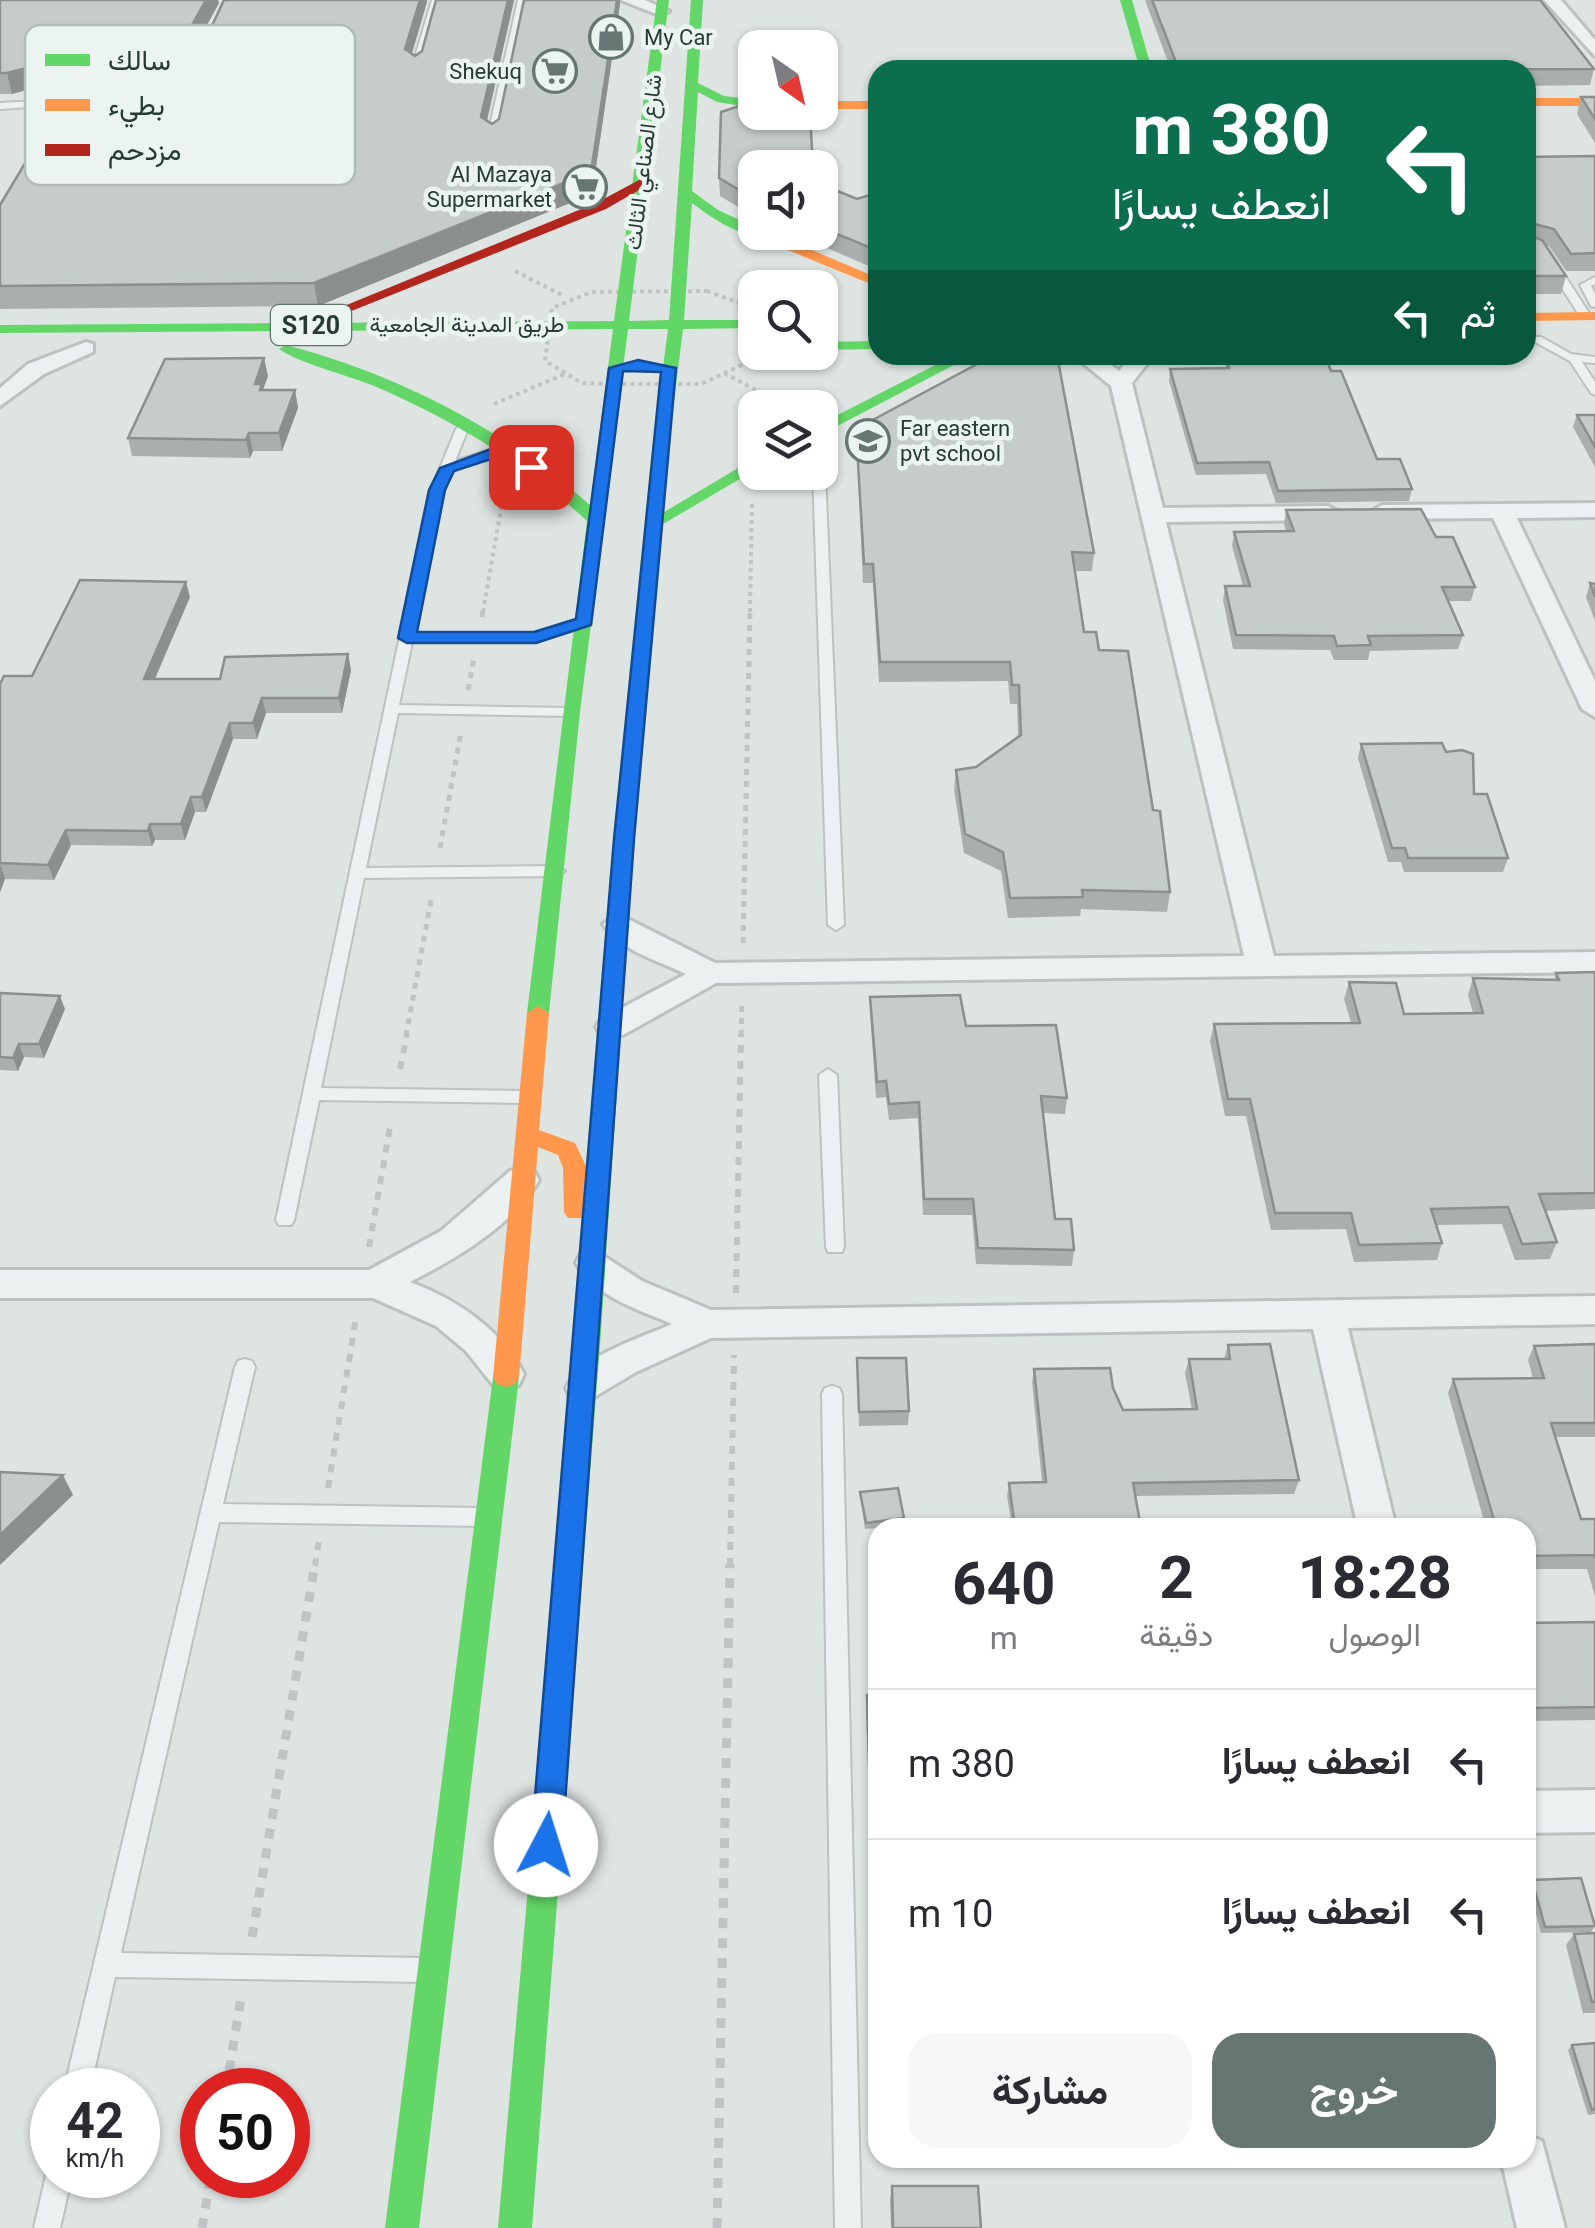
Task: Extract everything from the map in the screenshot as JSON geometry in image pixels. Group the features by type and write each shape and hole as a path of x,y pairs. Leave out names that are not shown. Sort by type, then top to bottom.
{"main road":[{"name":"شارع الصناعي الثالث","path":"644,360 677,313 697,0"},
{"path":"1126,0 1143,60"},
{"name":"شارع الصناعي الثالث","path":"644,360 624,312 662,6"},
{"path":"694,86 738,102"},
{"path":"1536,102 1595,102"},
{"path":"838,105 868,105"},
{"path":"691,126 738,111"},
{"path":"290,325 357,305 601,206 641,183"},
{"path":"687,193 713,213 738,224"},
{"path":"798,250 868,280"},
{"path":"566,348 580,336 570,311"},
{"name":"طريق المدينة الجامعية","path":"0,328 290,325 570,311 677,313 738,324"},
{"path":"1536,316 1592,312"},
{"path":"718,346 713,336 725,324"},
{"path":"838,324 868,324"},
{"path":"1536,339 1595,338"},
{"path":"838,346 868,345"},
{"name":"طريق المدينة الجامعية","path":"0,349 566,348 644,360 738,346"},
{"path":"286,348 337,363 468,428 566,488 596,520"},
{"path":"402,2228 430,1970 506,1374 529,1096 557,872 571,712 596,520 644,360"},
{"path":"515,2228 652,524 644,360"},
{"path":"838,421 947,365"},
{"path":"652,524 738,473"},
{"path":"526,1138 546,1137 563,1143 574,1155 576,1211 593,1262"}],"street":[{"path":"629,0 662,6"},
{"path":"1552,0 1595,51"},
{"path":"1,398 36,369 86,348"},
{"path":"1097,365 1121,383 1260,966"},
{"path":"1121,383 1135,365"},
{"path":"0,380 1,398"},
{"path":"1152,515 1595,510"},
{"path":"1502,511 1595,709"},
{"path":"618,924 644,942 711,973 1595,962"},
{"path":"612,1027 711,973"},
{"path":"373,1284 460,1239 522,1180"},
{"path":"593,1262 630,1291 708,1324"},
{"path":"0,1284 373,1284 415,1296 452,1316 483,1342 506,1374"},
{"path":"584,1388 623,1362 708,1324 1595,1310"},
{"path":"1327,1314 1375,1518"},
{"path":"1536,1812 1595,1811"},
{"path":"1527,2168 1541,2228"}],"lane":[{"path":"416,70 436,0"},
{"path":"492,139 522,0"},
{"path":"0,106 25,106"},
{"path":"1536,249 1544,252 1592,312"},
{"path":"1592,312 1585,285 1595,280"},
{"path":"1536,341 1574,358 1595,360"},
{"path":"1574,358 1595,390"},
{"path":"285,1220 437,490 468,428"},
{"path":"448,468 502,450"},
{"path":"820,490 836,925"},
{"path":"407,638 536,638 585,622"},
{"path":"392,708 571,712"},
{"path":"357,873 557,872"},
{"path":"828,1076 835,1247"},
{"path":"312,1094 529,1096"},
{"path":"83,2068 245,1366"},
{"path":"832,1394 848,2228"},
{"path":"212,1512 487,1517"},
{"path":"105,1964 430,1970"},
{"path":"47,2228 54,2198"}],"path":[{"path":"482,254 570,311"},
{"path":"728,299 817,258"},
{"path":"468,428 566,373"},
{"path":"724,373 756,390"},
{"path":"202,2228 208,2198"}],"building":[{"path":"0,0 206,0 192,25 25,25 25,68 0,73"},
{"path":"224,0 420,0 405,49 415,56 422,51 436,0 508,0 481,117 492,124 499,119 524,0 617,0 591,172 314,283 0,286 0,205 25,163 25,185 355,185 355,25 212,25"},
{"path":"1152,0 1540,0 1594,69 1536,69 1536,60 1175,60"},
{"path":"1581,97 1595,97 1595,119"},
{"path":"738,106 738,130 811,130 812,150 738,150 738,189 719,178 721,112"},
{"path":"1595,156 1595,253 1571,254 1554,229 1536,224 1536,157"},
{"path":"838,191 857,199 868,196 868,247 838,234"},
{"path":"1536,238 1542,240 1566,276 1536,276"},
{"path":"264,358 255,384 262,384 260,390 295,390 279,433 249,433 246,440 128,438 165,359"},
{"path":"975,365 1059,365 1094,553 1072,552 1084,632 1096,632 1099,650 1128,651 1153,810 1160,811 1170,892 1082,890 1083,897 1010,898 1003,852 965,834 956,770 976,767 1021,735 1019,685 1012,685 1010,662 880,662 873,564 864,564 856,429"},
{"path":"1228,365 1329,365 1331,371 1341,371 1377,459 1400,459 1412,489 1278,491 1269,462 1197,463 1170,369 1229,368"},
{"path":"1577,415 1595,415 1595,447"},
{"path":"1421,509 1436,537 1453,537 1475,587 1442,587 1463,635 1368,636 1371,645 1337,646 1334,636 1236,635 1225,586 1250,586 1234,532 1294,531 1286,510"},
{"path":"80,580 186,582 144,679 220,679 225,657 348,654 339,698 262,698 253,723 230,723 202,797 191,797 181,824 150,824 148,831 66,830 48,865 0,863 0,684 4,676 32,676"},
{"path":"1442,743 1446,752 1462,750 1473,754 1474,794 1487,794 1508,858 1408,858 1405,848 1392,848 1361,744"},
{"path":"1595,972 1595,1193 1539,1194 1557,1242 1522,1244 1508,1207 1431,1209 1442,1243 1359,1245 1351,1213 1275,1213 1250,1099 1228,1099 1214,1024 1360,1023 1349,982 1396,983 1404,1014 1483,1013 1473,978 1559,980 1556,973"},
{"path":"0,993 60,996 39,1044 19,1044 13,1058 0,1057"},
{"path":"960,995 966,1026 1056,1025 1067,1098 1041,1096 1055,1219 1071,1219 1074,1250 978,1248 973,1199 924,1199 919,1102 889,1104 886,1081 877,1082 870,997"},
{"path":"1270,1344 1299,1480 1133,1483 1139,1518 1014,1518 1009,1483 1046,1482 1034,1369 1110,1368 1113,1388 1123,1410 1197,1409 1189,1359 1230,1359 1228,1345"},
{"path":"1595,1344 1595,1423 1551,1423 1581,1519 1595,1519 1595,1558 1536,1556 1536,1518 1493,1518 1453,1379 1544,1378 1534,1346"},
{"path":"857,1358 906,1358 909,1411 859,1412"},
{"path":"0,1472 63,1475 0,1535"},
{"path":"898,1488 904,1518 868,1518 866,1523 860,1492"},
{"path":"1595,1622 1595,1707 1536,1708 1536,1623"},
{"path":"1581,1878 1595,1926 1545,1927 1536,1880"},
{"path":"1595,1933 1595,2002 1592,2002 1574,1934"},
{"path":"1595,2043 1595,2109 1592,2110 1572,2045"},
{"path":"892,2186 978,2186 981,2228 893,2228"}],"traffic: fast":[{"path":"538,1013 571,712 663,0"},
{"path":"660,451 680,291 697,0"},
{"path":"1126,0 1143,60"},
{"path":"694,86 721,99 738,102"},
{"path":"687,193 713,213 738,224"},
{"path":"0,329 738,324"},
{"path":"838,346 868,345"},
{"path":"286,349 369,378 452,416 529,464 596,520"},
{"path":"838,421 947,365"},
{"path":"652,524 738,473"},
{"path":"515,2228 589,1332 622,863"},
{"path":"402,2228 506,1377"}],"traffic: slow":[{"path":"1536,102 1595,102"},
{"path":"838,105 868,105"},
{"path":"799,250 868,279"},
{"path":"1536,317 1595,316"},
{"path":"622,863 660,451"},
{"path":"506,1377 538,1013"},
{"path":"526,1138 545,1139 567,1149 575,1168 576,1212"}],"traffic: jam":[{"path":"334,313 601,206 641,183"}],"place":[{"name":"My Car","path":"611,37"},
{"name":"Shekuq","path":"555,71"},
{"name":"Al Mazaya Supermarket","path":"585,187"},
{"name":"Far eastern pvt school","path":"868,441"}],"route":[{"path":"531,467 502,450 448,468 437,490 407,638 536,638 585,622 616,368 649,364 669,368 624,839 602,1170 546,1845"}]}
